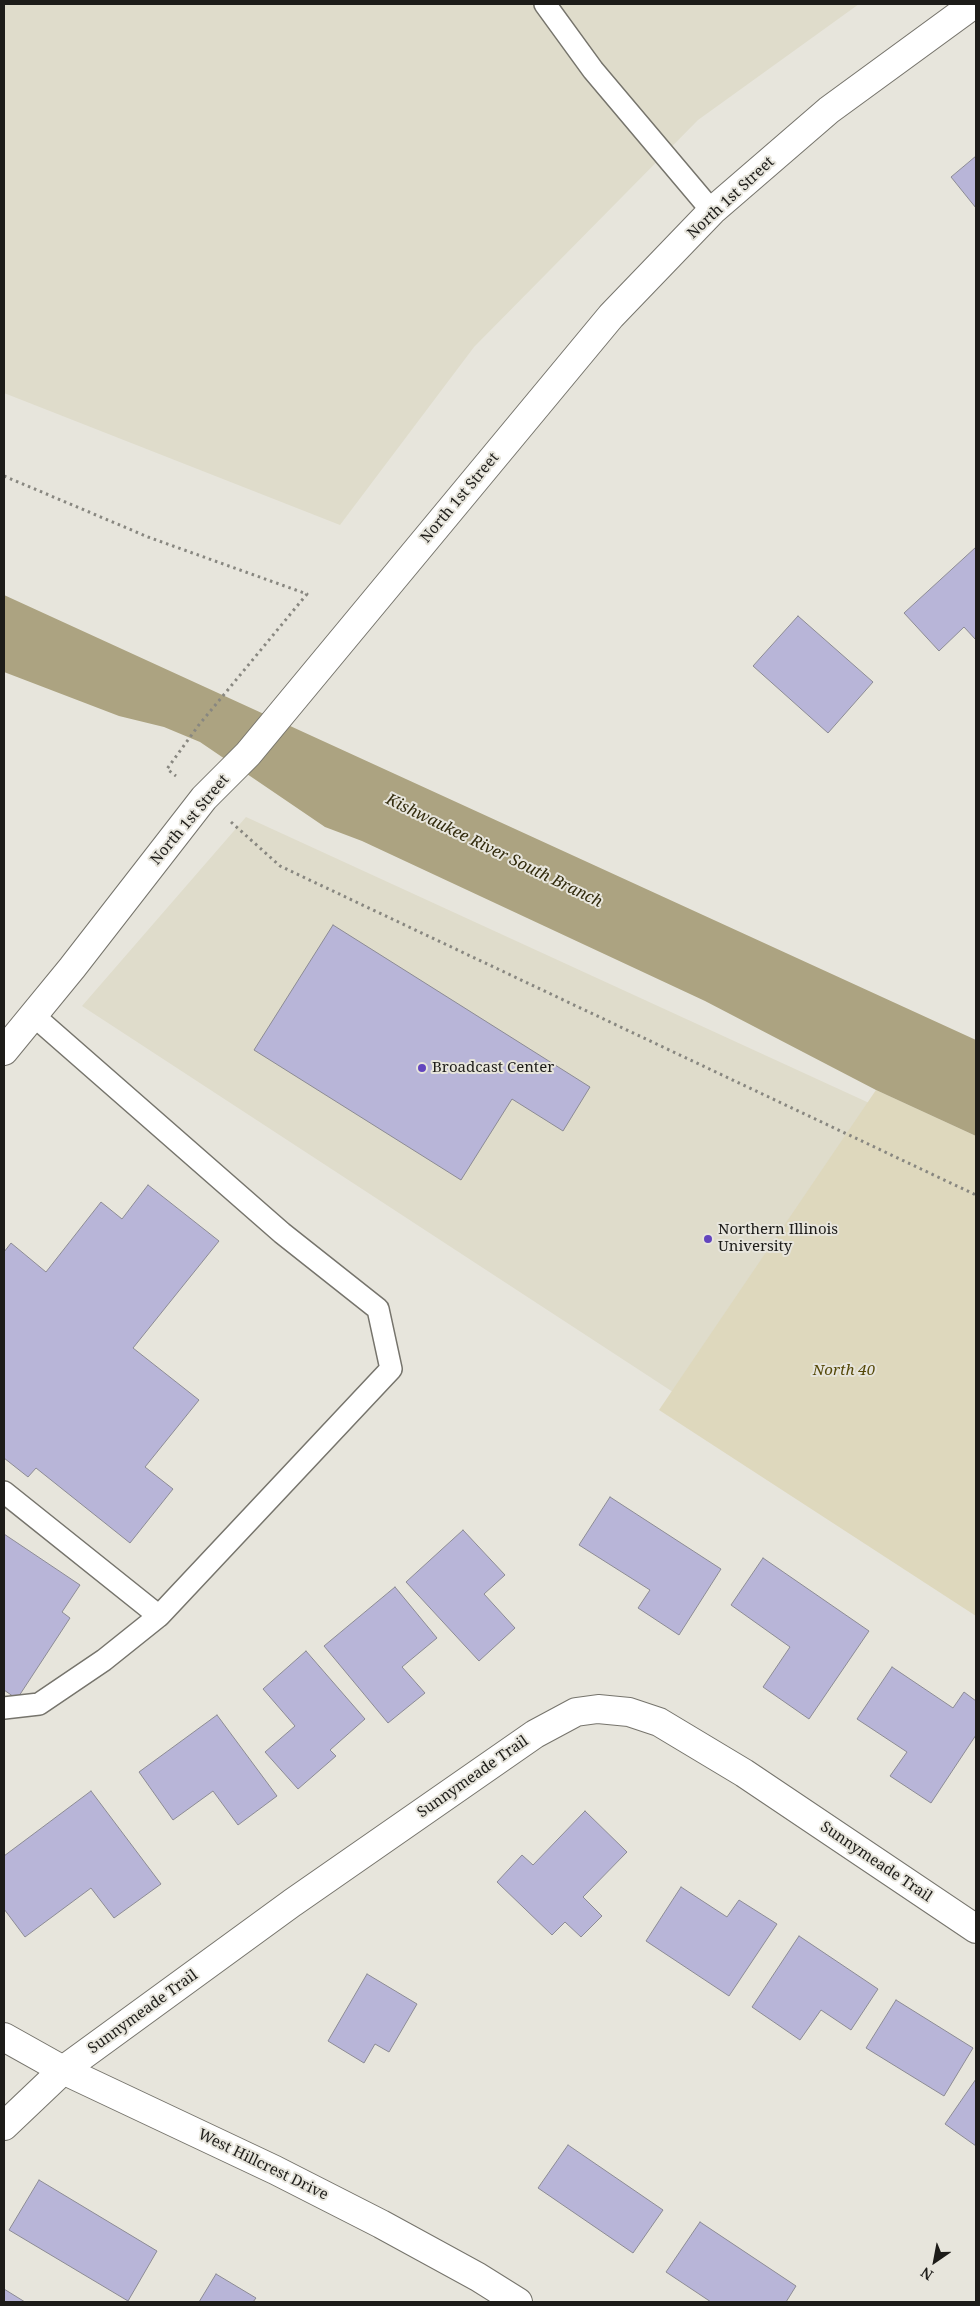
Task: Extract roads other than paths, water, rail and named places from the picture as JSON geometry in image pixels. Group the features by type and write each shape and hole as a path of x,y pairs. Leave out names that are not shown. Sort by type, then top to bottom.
{"street":[{"name":"North 1st Street","path":"4,1051 204,798 248,754 611,316 712,211 829,110 974,4"},
{"name":"Sunnymeade Trail","path":"4,2126 63,2070 292,1903 535,1734 576,1712 598,1709 629,1712 660,1722 744,1773 976,1929"},
{"name":"West Hillcrest Drive","path":"4,2037 63,2070 275,2170 381,2224 478,2277 518,2302"}],"lane":[{"path":"545,4 593,70 712,211"},
{"path":"4,1708 39,1704 104,1660 159,1616 391,1369 378,1309 282,1233 33,1015"},
{"path":"4,1492 159,1616"}],"water":[{"name":"Kishwaukee River South Branch","path":"4,595 976,1040 976,1136 876,1090 705,1001 362,841 325,827 200,742 164,727 119,716 4,672"}],"place":[{"name":"Broadcast Center","path":"422,1068"},
{"name":"Northern Illinois University","path":"708,1239"}],"park label":[{"name":"North 40","path":"844,1371"}]}
